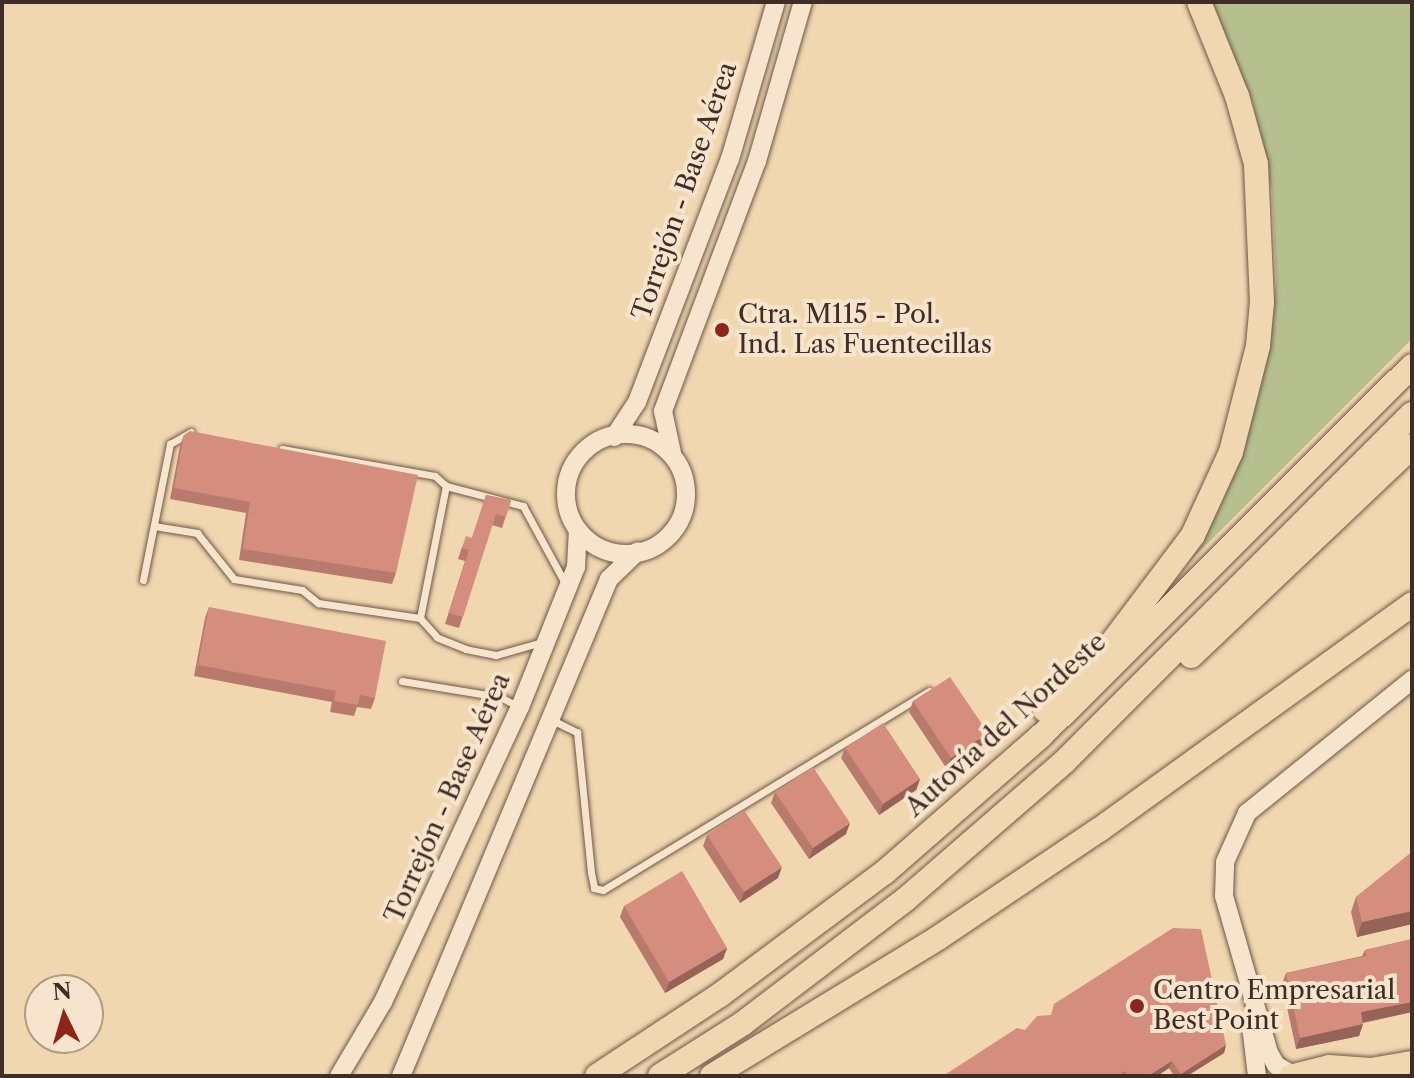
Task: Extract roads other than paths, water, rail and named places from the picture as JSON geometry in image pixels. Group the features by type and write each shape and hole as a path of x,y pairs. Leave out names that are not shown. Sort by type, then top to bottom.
{"highway":[{"path":"885,872 1111,644 1161,584 1193,535 1231,452 1258,346 1262,302 1257,176 1237,96 1199,2"},
{"name":"Autovía del Nordeste","path":"597,1076 720,995 885,872 1041,736 1412,366"},
{"path":"1113,716 1412,414"},
{"path":"660,1076 742,1024 906,899 1113,716 1216,636 1412,446"},
{"path":"712,1076 938,938 1087,838 1412,604"}],"main road":[{"name":"Torrejón - Base Aérea","path":"614,437 637,402 725,173 776,2"},
{"name":"Torrejón - Base Aérea","path":"672,453 663,411 757,161 803,2"},
{"path":"401,1076 609,579 638,551 669,535 686,508 686,478 672,453 645,436 614,437 592,446 575,463 566,498 578,532 600,548 638,551"},
{"name":"Torrejón - Base Aérea","path":"339,1076 383,1002 520,707 580,553 578,532"},
{"path":"1257,1076 1238,972 1241,962 1224,896 1225,874 1247,813 1412,680"},
{"path":"1241,962 1249,969 1269,1053 1276,1065 1291,1076 1329,1066 1357,1072 1412,1062"}],"lane":[{"path":"143,580 170,444 190,432 206,435"},
{"path":"267,446 435,476 446,486 523,506 568,589"},
{"path":"420,618 446,486"},
{"path":"154,526 197,533 234,579 302,590 318,603 420,618 437,637 496,655 547,640"},
{"path":"402,681 500,697 520,707"},
{"path":"550,719 577,732 591,872 594,888 603,890 941,684"}],"place":[{"name":"Ctra. M115 - Pol. Ind. Las Fuentecillas","path":"722,330"},
{"name":"Centro Empresarial Best Point","path":"1137,1006"}]}
